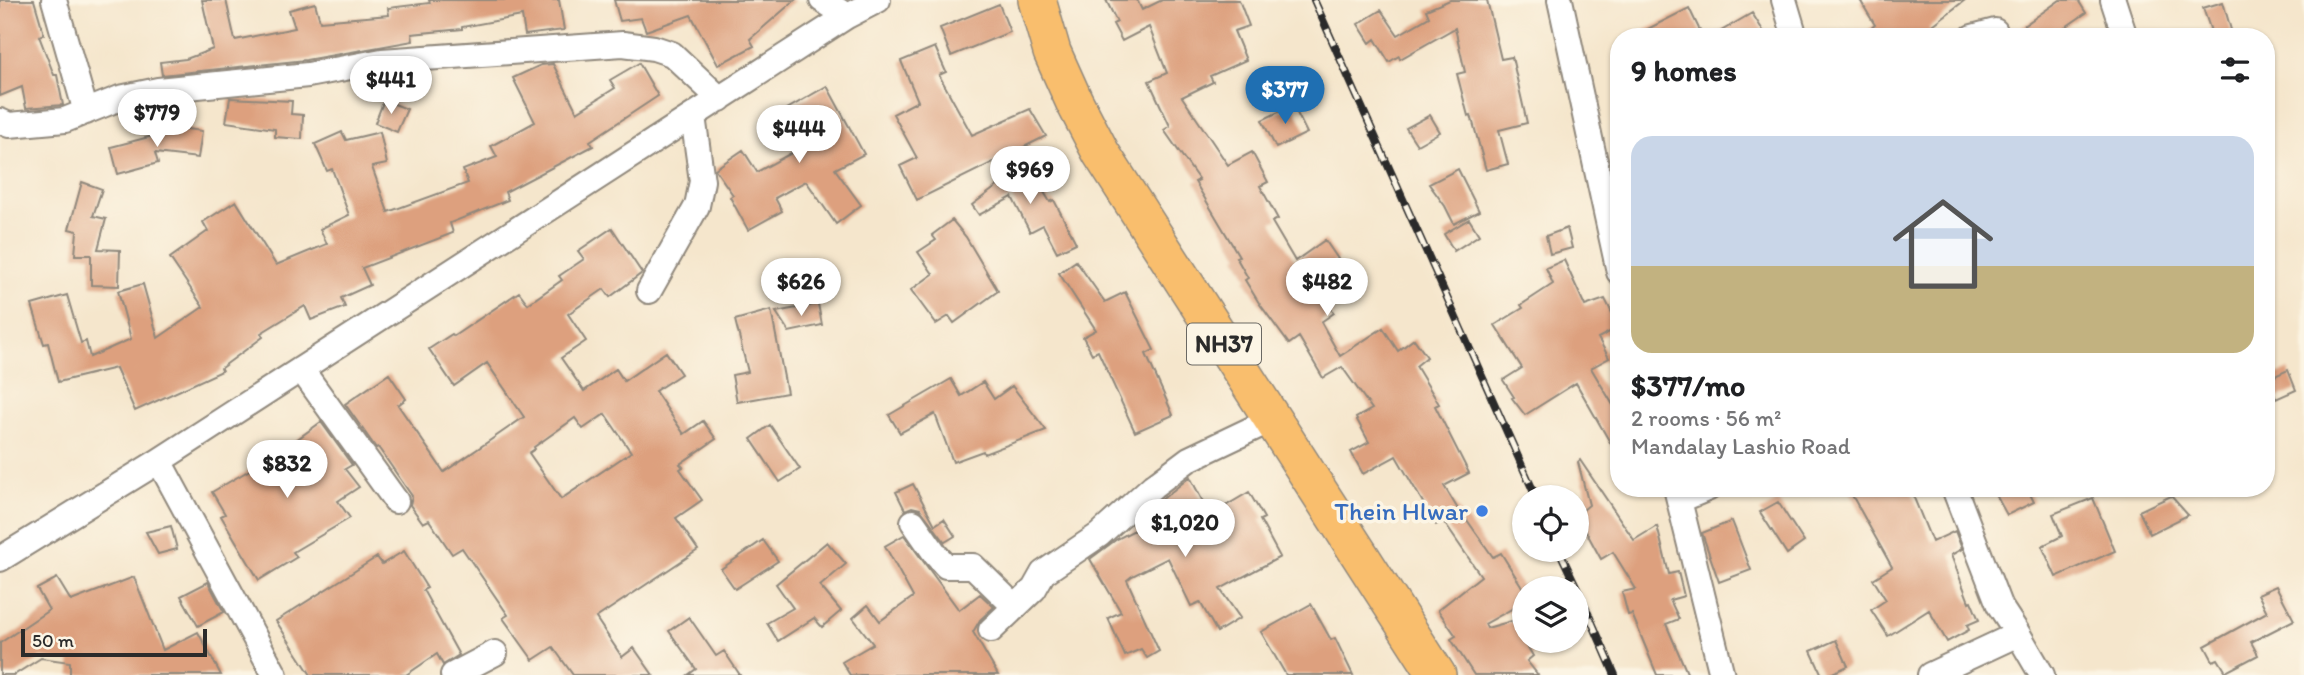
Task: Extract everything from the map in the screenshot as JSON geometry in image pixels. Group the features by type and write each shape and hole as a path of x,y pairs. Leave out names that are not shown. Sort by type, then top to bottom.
{"highway":[{"name":"NH37","path":"1037,0 1052,52 1101,153 1437,675"}],"street":[{"path":"54,0 86,112"},
{"path":"822,0 847,16"},
{"path":"0,559 159,461 847,16 878,0"},
{"path":"1560,0 1610,231"},
{"path":"1784,0 1792,28"},
{"path":"2113,0 2122,28"},
{"path":"0,121 9,125 36,125 65,120 120,98 158,90 307,75 382,61 623,44 654,48 672,54 720,99"},
{"path":"649,291 696,206 702,181 694,116"},
{"path":"301,369 396,501"},
{"path":"991,630 1034,589 1043,573 1099,535 1162,479 1189,459 1273,419"},
{"path":"159,461 275,675"},
{"path":"1679,497 1722,675"},
{"path":"1957,497 1999,605 2042,675"},
{"path":"913,522 946,566 973,566 1015,607"},
{"path":"1930,675 2018,634"},
{"path":"453,675 495,653"}],"building":[{"path":"0,0 34,0 44,34 39,36 54,75 57,75 63,105 26,108 22,87 0,96"},
{"path":"202,0 226,0 235,40 295,28 289,10 315,3 320,21 389,15 388,8 430,3 429,0 559,0 564,30 525,35 522,16 462,29 412,34 413,41 306,60 162,75 160,62 186,59 213,49"},
{"path":"614,0 795,0 750,39 754,46 718,65 691,15 646,31 641,18 620,21"},
{"path":"1106,0 1137,0 1142,10 1162,0 1239,0 1249,26 1234,31 1246,60 1210,76 1213,82 1182,97 1228,165 1252,152 1268,182 1260,186 1278,219 1272,222 1295,261 1325,240 1338,259 1309,279 1334,313 1321,322 1340,356 1383,328 1398,351 1414,339 1427,357 1416,366 1439,404 1435,406 1469,473 1444,486 1465,521 1467,520 1493,557 1501,553 1515,576 1512,576 1512,609 1485,624 1487,628 1512,621 1512,653 1531,653 1533,656 1527,661 1538,675 1474,675 1451,639 1456,636 1438,610 1481,576 1443,521 1436,525 1396,456 1363,474 1351,452 1369,442 1356,418 1372,409 1342,367 1323,378 1299,337 1289,344 1259,303 1245,280 1248,278 1236,257 1239,256 1195,182 1199,180 1164,130 1170,126 1149,81 1167,73 1149,27 1122,41 1113,24 1117,22"},
{"path":"1450,0 1487,0 1501,59 1512,57 1527,123 1499,130 1508,164 1486,170 1457,74 1465,72 1455,28 1400,59 1399,56 1389,62 1375,39 1370,43 1358,24 1381,10 1398,35 1429,17 1426,10"},
{"path":"1860,0 1965,0 1929,28 1871,28 1875,25"},
{"path":"2060,0 2078,0 2086,13 2064,28 2021,28"},
{"path":"2223,2 2230,28 2210,28 2203,8"},
{"path":"999,4 1010,32 951,56 940,28"},
{"path":"1689,8 1699,28 1650,28"},
{"path":"1752,13 1761,28 1726,28"},
{"path":"935,47 946,72 939,75 972,135 1030,109 1046,136 917,200 900,166 917,158 893,114 918,101 901,61"},
{"path":"639,63 658,96 590,141 593,146 505,192 508,200 450,223 453,233 362,268 370,285 341,298 345,307 311,320 305,306 261,333 263,337 221,368 222,371 135,411 116,368 58,382 48,343 44,344 32,305 67,295 81,343 86,341 90,357 131,339 118,291 143,284 158,338 203,307 170,258 208,231 203,222 236,201 276,265 327,244 320,229 349,215 332,169 327,171 315,144 342,132 346,140 380,132 387,164 372,167 388,212 468,183 463,170 497,157 491,146 535,122 513,78 541,65 553,64 577,112 615,88 610,80"},
{"path":"827,86 864,154 835,169 861,205 836,224 806,181 775,198 782,211 748,230 730,197 733,195 715,169 743,150 757,172 808,144 787,109"},
{"path":"230,98 292,101 291,114 303,115 302,139 275,137 275,129 226,122"},
{"path":"384,100 407,109 397,132 375,123"},
{"path":"1293,105 1307,133 1276,148 1262,120"},
{"path":"1430,115 1440,132 1417,145 1406,128"},
{"path":"172,127 202,131 198,158 155,153 158,163 118,174 111,147 172,131"},
{"path":"1027,164 1050,202 1054,200 1076,243 1057,252 1043,225 1030,232 1012,197 979,215 972,205"},
{"path":"1458,169 1479,211 1454,224 1429,184"},
{"path":"82,182 102,189 93,216 106,219 98,249 120,250 119,286 91,285 91,255 75,255 77,231 69,229"},
{"path":"1469,219 1479,235 1454,251 1444,234"},
{"path":"952,220 966,237 998,291 954,323 949,316 936,324 911,290 933,274 918,252 936,240 932,235"},
{"path":"612,228 642,273 610,297 604,289 568,314 586,341 561,358 584,391 616,369 624,381 666,352 681,374 655,391 684,434 703,421 716,439 680,464 683,467 680,469 702,500 676,518 698,550 596,618 622,657 634,648 653,675 573,675 553,647 533,660 503,618 508,615 462,548 452,554 429,520 423,523 410,505 412,496 345,404 389,374 406,399 398,405 444,472 524,417 487,363 454,386 429,349 452,334 454,336 519,292 528,304 562,280 559,276 584,259 578,251","holes":["605,414 631,452 561,499 529,453 575,418 583,429"]},
{"path":"1567,228 1572,248 1550,254 1546,236"},
{"path":"1564,260 1585,306 1605,299 1610,309 1610,332 1598,338 1609,358 1591,368 1610,400 1610,442 1576,383 1525,415 1503,380 1522,368 1495,325 1523,308 1521,305 1553,284 1546,268"},
{"path":"1076,261 1105,302 1125,292 1154,350 1146,354 1173,415 1135,432 1098,351 1092,354 1083,337 1096,330 1059,273"},
{"path":"818,304 822,325 789,332 776,312"},
{"path":"771,310 787,393 737,402 732,375 748,372 735,320"},
{"path":"2288,370 2296,390 2276,399 2275,376"},
{"path":"951,379 961,396 983,382 994,399 1012,386 1046,430 984,454 983,451 953,462 935,414 900,433 889,415"},
{"path":"321,422 352,465 345,469 359,487 338,501 350,518 293,552 297,557 259,580 221,516 225,514 212,492 253,468 251,465 279,448 281,451"},
{"path":"770,425 800,469 780,482 751,439"},
{"path":"1580,460 1634,540 1657,526 1669,574 1678,572 1684,596 1670,600 1679,619 1666,624 1688,675 1657,675 1632,614 1628,615 1622,592 1636,589 1613,552 1601,559 1589,537 1589,485 1584,485 1578,462"},
{"path":"1190,477 1210,515 1249,492 1264,518 1260,520 1280,557 1220,589 1240,618 1217,632 1200,602 1191,606 1168,558 1132,576 1127,580 1159,651 1147,658 1141,649 1125,656 1108,618 1121,612 1090,559 1117,539 1150,522 1145,513"},
{"path":"913,484 935,525 944,519 955,536 945,542 920,509 912,507 905,510 896,492"},
{"path":"1853,497 1914,497 1932,542 1955,531 1962,549 1951,555 1979,620 1967,625 1969,630 1947,642 1929,610 1888,636 1871,610 1886,600 1873,579 1892,567"},
{"path":"1997,497 2032,497 2034,502 2007,515"},
{"path":"2172,497 2188,515 2150,534 2139,511"},
{"path":"2093,498 2115,551 2056,577 2042,546 2062,536 2053,514"},
{"path":"1778,502 1804,542 1787,554 1760,512"},
{"path":"1732,521 1751,570 1719,582 1702,533"},
{"path":"171,526 177,549 158,554 146,532"},
{"path":"904,535 959,610 980,594 994,607 980,620 973,632 998,675 850,675 842,662 873,644 853,618 868,605 880,621 913,597 885,546"},
{"path":"763,540 778,561 735,589 721,569"},
{"path":"827,542 846,564 820,586 841,611 822,627 814,618 778,641 767,623 793,608 776,584"},
{"path":"404,551 427,588 423,590 459,655 443,665 437,654 406,675 311,675 276,621 377,557 382,564"},
{"path":"134,577 163,650 198,632 221,675 70,675 70,662 41,658 14,675 0,675 0,643 49,610 37,589 57,578 71,601"},
{"path":"208,582 224,612 198,626 181,596"},
{"path":"2276,586 2294,620 2251,642 2258,655 2226,672 2218,659 2213,661 2205,646 2267,612 2258,594"},
{"path":"1311,604 1331,640 1335,638 1353,675 1286,675 1261,632"},
{"path":"689,617 716,656 724,651 740,675 688,675 696,669 669,631"},
{"path":"1836,640 1848,666 1822,675 1811,651"}],"railway":[{"path":"1314,0 1531,485"},
{"path":"1565,562 1571,576"},
{"path":"1589,615 1615,675"}],"place":[{"name":"Thein Hlwar","path":"1482,511"}]}
